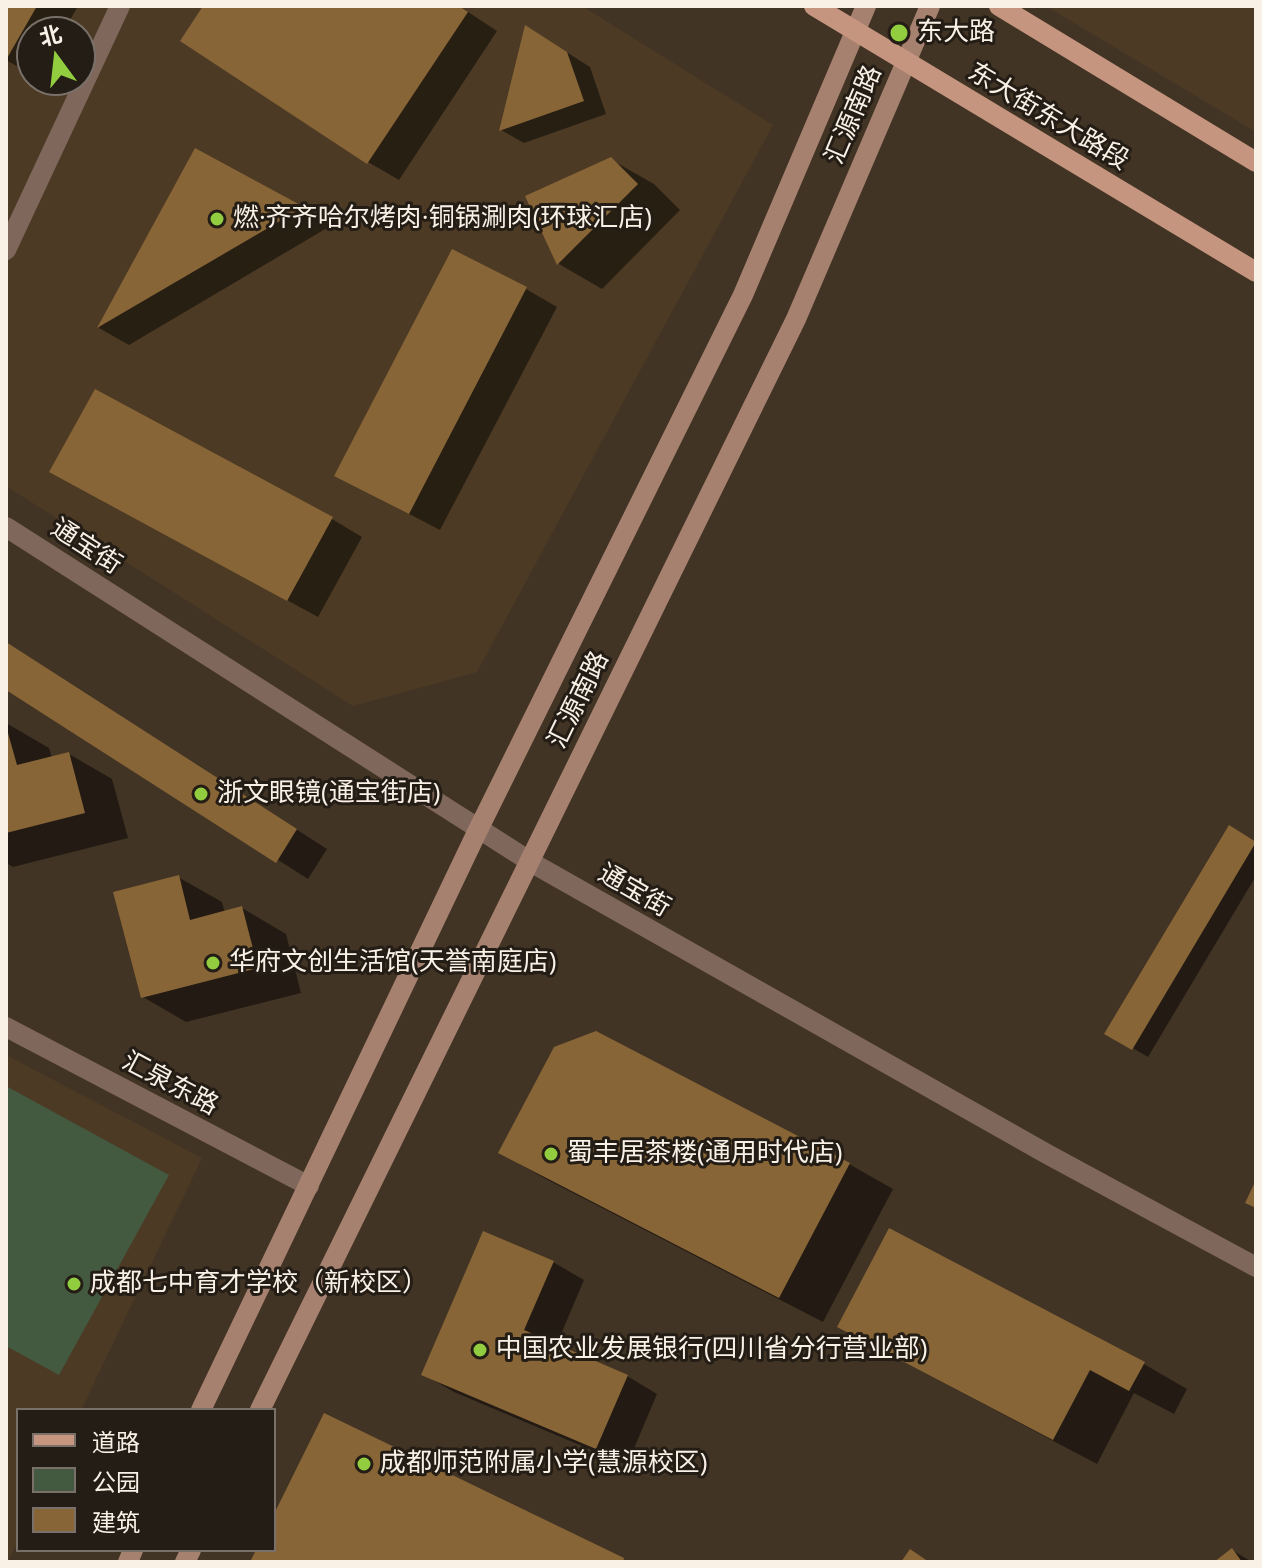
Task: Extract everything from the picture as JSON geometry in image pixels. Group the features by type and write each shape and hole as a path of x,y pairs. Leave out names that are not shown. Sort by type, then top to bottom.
{"main road":[{"name":"东大街东大路段","path":"814,6 1256,272"},
{"path":"999,6 1256,162"}],"street":[{"path":"6,250 120,6"},
{"name":"汇源南路","path":"202,1408 478,830 743,295 866,6"},
{"name":"汇源南路","path":"261,1408 796,319 930,6"},
{"name":"通宝街","path":"6,527 528,860 1047,1154 1256,1267"},
{"name":"汇泉东路","path":"6,1027 309,1186"}],"shaded area":[{"path":"6,6 582,6 773,125 477,672 353,706 6,486"},
{"path":"1046,6 1256,6 1256,132"},
{"name":"成都七中育才学校（新校区）","path":"6,1055 202,1158 82,1408 16,1408 16,1545 6,1562"}],"green space":[{"name":"成都七中育才学校（新校区）","path":"6,1086 169,1175 59,1375 6,1346"}],"building":[{"path":"6,6 37,6 31,16 16,16 16,43 6,60"},
{"path":"203,6 459,6 468,12 367,164 180,41"},
{"path":"525,25 567,52 584,101 499,131"},
{"path":"195,148 304,207 97,328"},
{"path":"611,157 638,184 557,265 525,196"},
{"path":"452,249 527,287 409,514 334,476"},
{"path":"95,389 333,517 287,601 49,472"},
{"path":"6,642 297,829 276,863 6,690"},
{"path":"6,726 17,765 69,752 85,813 6,833"},
{"path":"1229,825 1256,842 1132,1050 1104,1034"},
{"path":"179,875 190,920 242,906 258,968 141,998 113,892"},
{"path":"596,1031 850,1163 779,1298 498,1153 554,1047"},
{"path":"1256,1180 1256,1208 1245,1203"},
{"path":"889,1228 1145,1362 1129,1391 1090,1370 1053,1440 837,1327"},
{"path":"483,1231 554,1261 524,1330 628,1375 596,1449 421,1375"},
{"name":"成都师范附属小学(慧源校区)","path":"324,1413 624,1558 623,1562 250,1562 255,1552 276,1552 276,1510"},
{"path":"1232,1548 1242,1562 1214,1562"},
{"path":"910,1549 929,1562 901,1562"}],"place":[{"name":"东大路","path":"899,33"},
{"name":"燃·齐齐哈尔烤肉·铜锅涮肉(环球汇店)","path":"217,219"},
{"name":"浙文眼镜(通宝街店)","path":"201,794"},
{"name":"华府文创生活馆(天誉南庭店)","path":"213,963"},
{"name":"蜀丰居茶楼(通用时代店)","path":"551,1154"},
{"name":"成都七中育才学校（新校区）","path":"74,1284"},
{"name":"中国农业发展银行(四川省分行营业部)","path":"480,1350"},
{"name":"成都师范附属小学(慧源校区)","path":"364,1464"}]}
